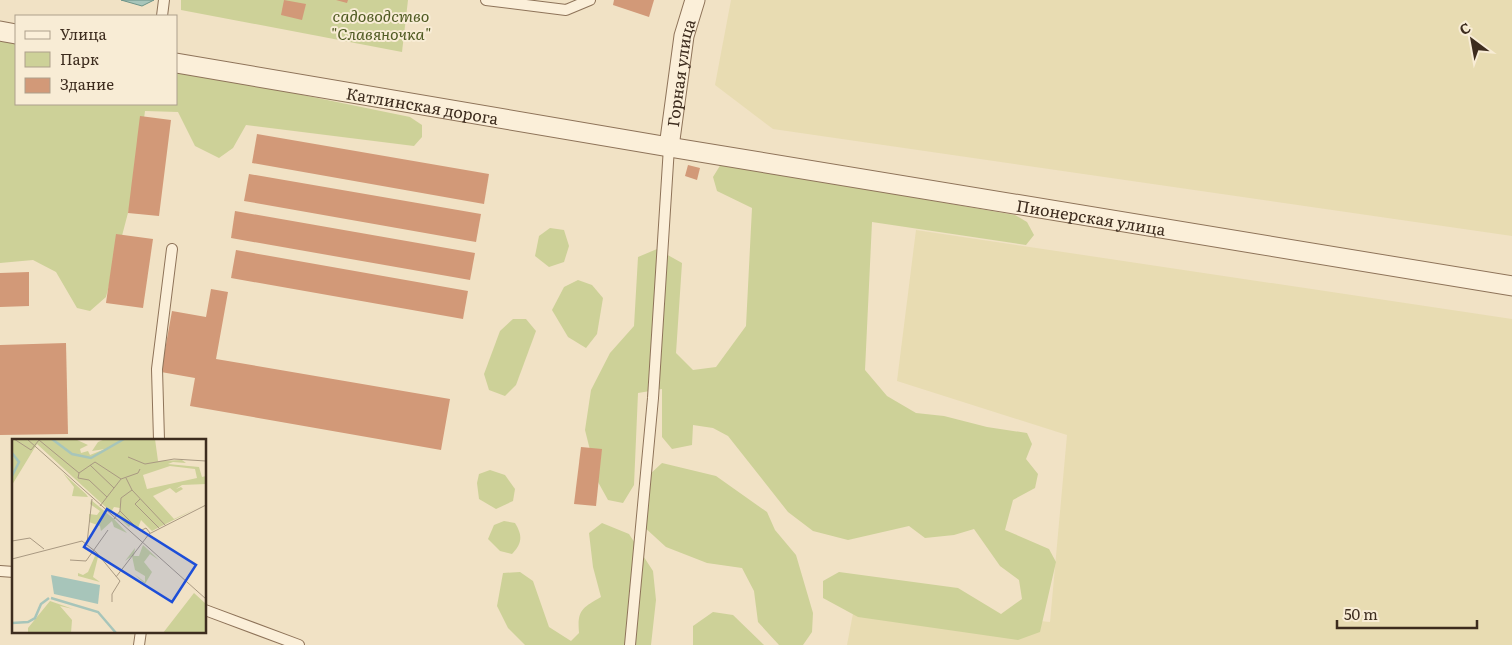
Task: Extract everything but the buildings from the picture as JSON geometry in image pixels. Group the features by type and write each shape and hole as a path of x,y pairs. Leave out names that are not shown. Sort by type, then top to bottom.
{"street":[{"name":"Горная улица","path":"669,147 684,36 695,0"},
{"path":"0,31 15,34"},
{"name":"Катлинская дорога","path":"178,63 669,147"},
{"name":"Пионерская улица","path":"669,147 1512,286"}],"lane":[{"path":"162,15 164,0"},
{"path":"486,0 566,10 590,0"},
{"path":"630,645 653,398 669,147"},
{"path":"159,439 157,369 172,250"},
{"path":"0,561 6,571"},
{"path":"206,610 298,645"},
{"path":"138,645 141,632"}],"shaded area":[{"path":"731,0 1512,0 1512,236 773,129 715,85"},
{"path":"916,230 1512,319 1512,645 847,645 855,603 1050,622 1067,435 897,381"}],"green space":[{"name":"садоводство \"Славяночка\"","path":"181,0 408,0 402,52 181,10"},
{"path":"0,41 15,43 15,105 178,105 178,69 410,117 422,125 422,137 414,146 246,125 233,148 219,158 195,146 178,112 145,111 135,186 106,297 90,311 77,308 56,272 33,260 0,263"},
{"path":"721,164 1015,215 1027,222 1034,235 1026,245 872,222 865,370 887,396 916,413 944,416 987,427 1027,433 1032,444 1026,459 1038,474 1035,488 1013,500 1005,530 1049,549 1056,562 1040,632 1018,640 858,617 823,598 823,581 839,572 958,588 1001,614 1022,599 1019,580 1000,566 974,529 954,535 925,538 909,526 848,540 813,531 788,512 728,436 713,428 693,425 692,445 672,449 662,437 662,389 638,393 634,485 623,503 608,500 598,482 585,430 591,390 610,353 634,326 638,257 657,249 682,263 676,353 693,370 716,367 746,326 752,208 717,191 713,177"},
{"path":"550,228 564,230 569,246 564,262 549,267 535,256 539,236"},
{"path":"578,280 592,285 603,298 597,334 586,348 568,337 552,310 564,287"},
{"path":"513,319 526,319 536,331 516,385 505,396 489,390 484,374 500,331"},
{"path":"662,463 716,476 767,512 775,530 796,555 813,613 812,632 803,645 779,645 758,622 754,591 742,568 707,563 666,547 643,526 649,475"},
{"path":"490,470 505,475 515,489 513,501 496,509 479,499 477,483 479,474"},
{"path":"504,521 515,523 520,536 518,546 512,554 500,551 488,539 494,525"},
{"path":"602,523 629,534 653,571 656,600 651,645 525,645 508,628 497,606 503,573 520,572 533,581 549,627 571,641 579,633 579,619 582,610 601,597 593,567 589,533"},
{"path":"713,612 733,615 764,645 693,645 693,626"}],"water":[{"path":"121,0 154,0 142,6"}]}
